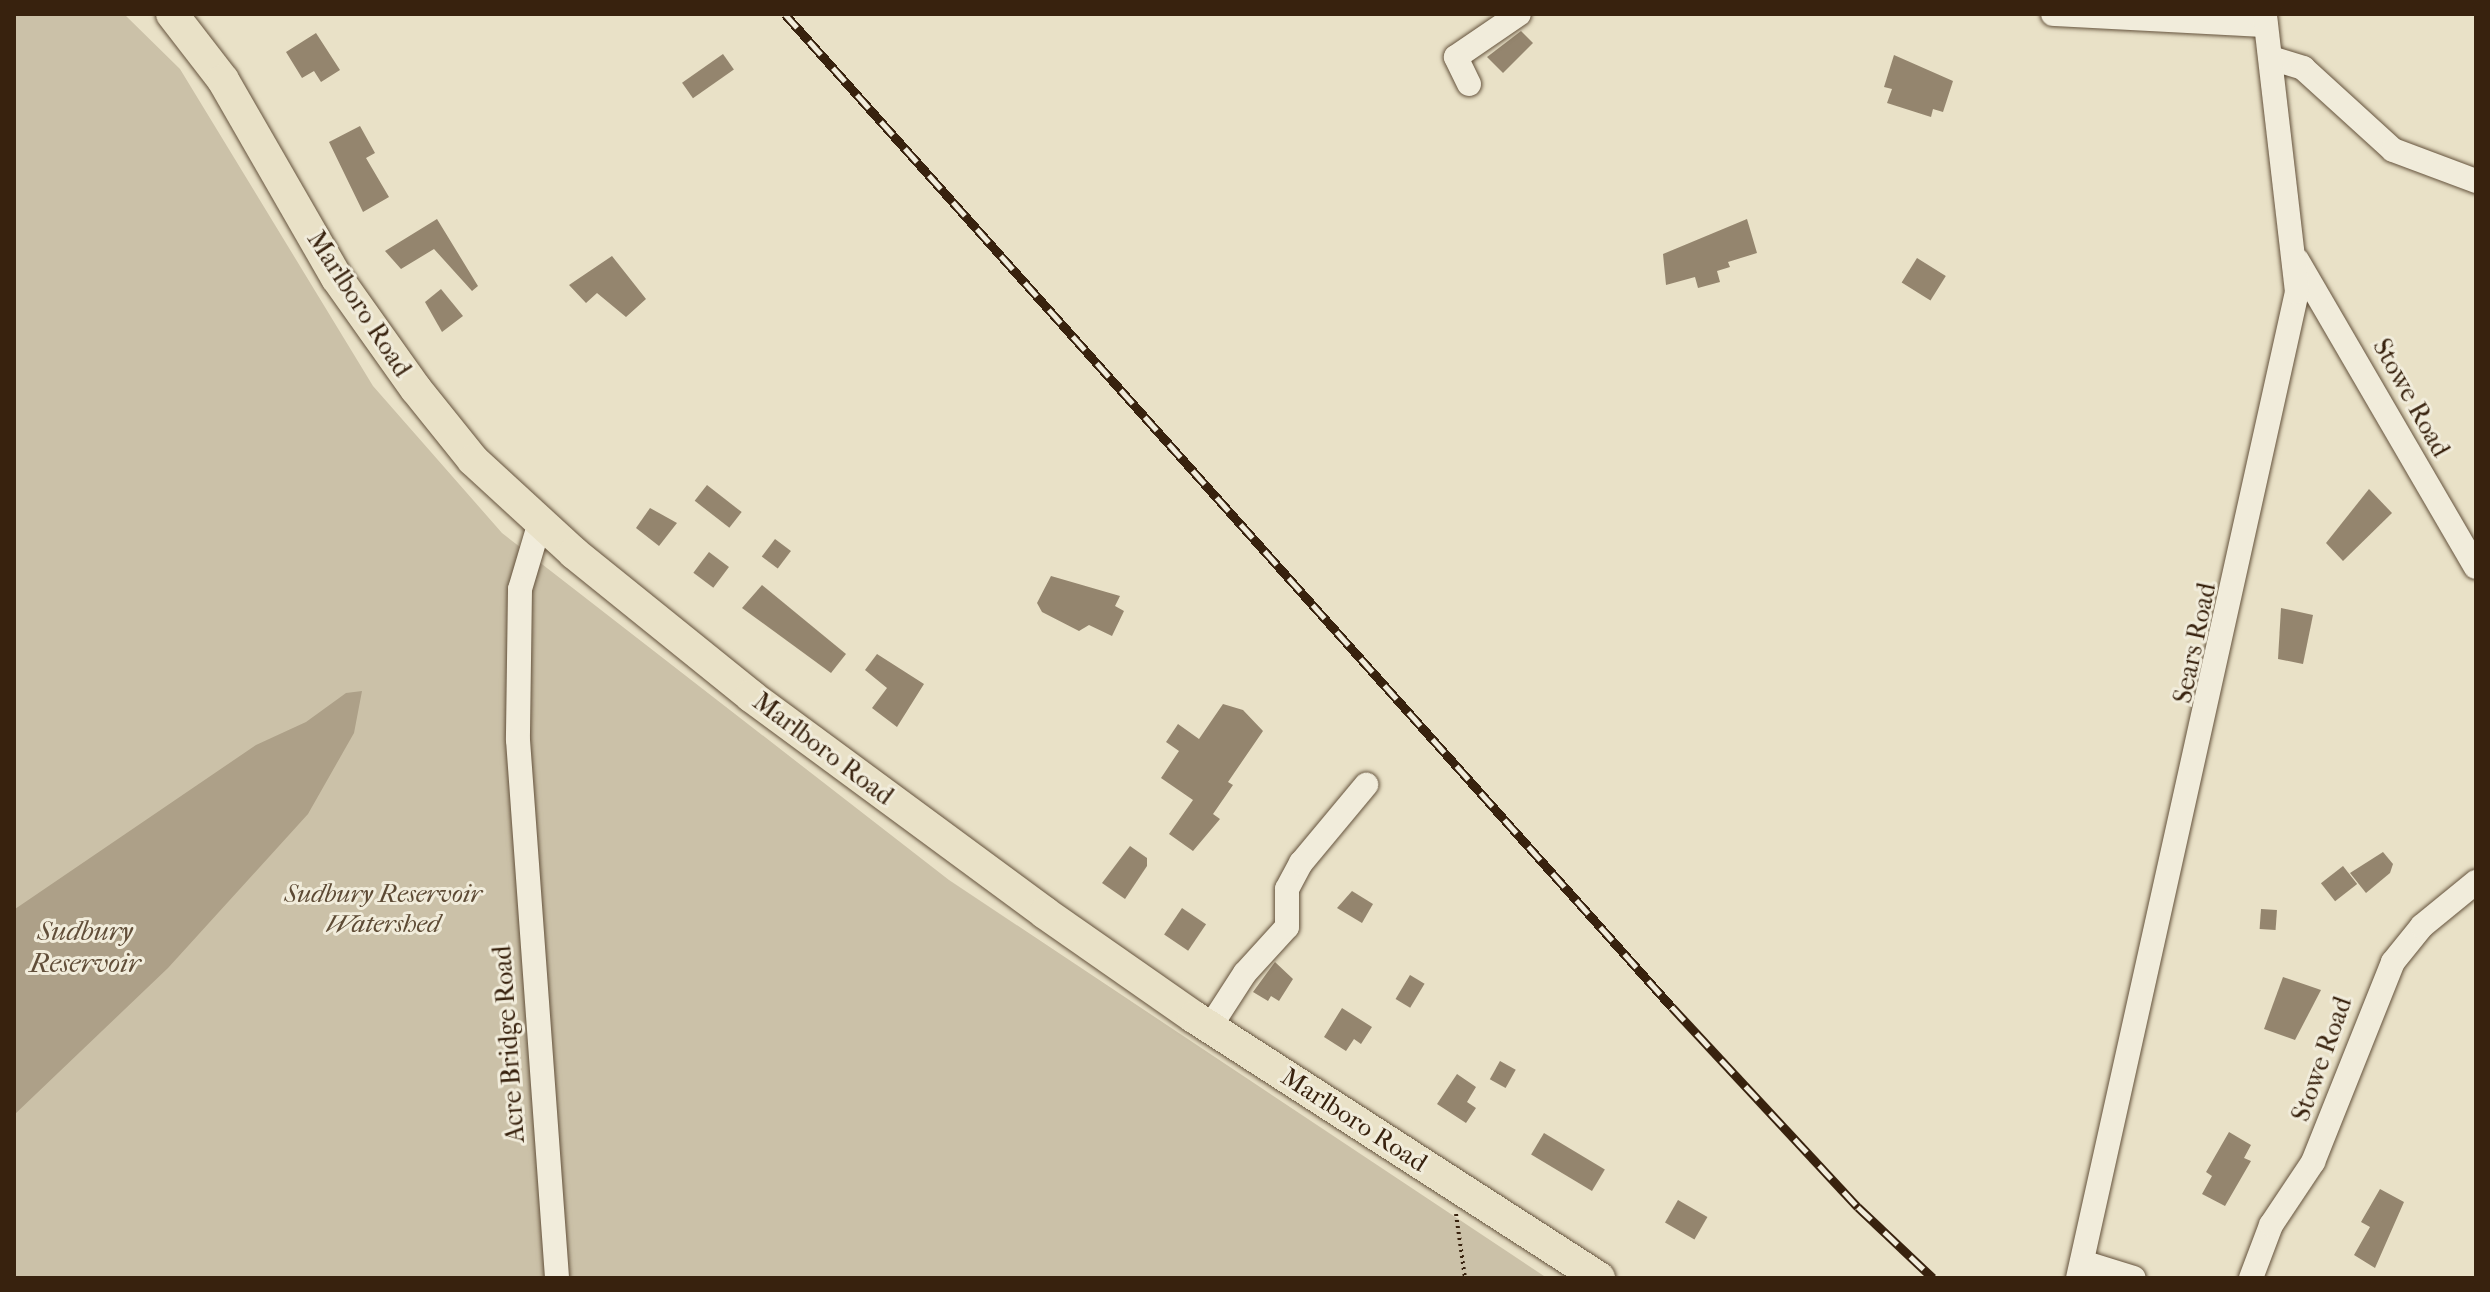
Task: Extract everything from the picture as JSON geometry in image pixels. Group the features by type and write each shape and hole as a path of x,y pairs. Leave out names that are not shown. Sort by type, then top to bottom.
{"main road":[{"name":"Marlboro Road","path":"172,14 205,56 389,353 473,460 540,522 751,696 1210,1027 1599,1278"},
{"name":"Marlboro Road","path":"190,14 205,56"}],"street":[{"path":"1469,84 1456,57 1519,14"},
{"path":"2053,14 2265,19"},
{"name":"Sears Road","path":"2080,1270 2277,397 2297,292 2296,258 2265,19"},
{"path":"2271,58 2303,68 2393,150 2476,181"},
{"name":"Stowe Road","path":"2296,258 2476,567"},
{"name":"Acre Bridge Road","path":"540,522 520,589 518,740 557,1278"},
{"path":"1210,1027 1287,927 1287,889 1301,863 1366,785"},
{"name":"Stowe Road","path":"2251,1278 2271,1225 2313,1162 2393,962 2422,926 2476,882"},
{"path":"2080,1270 2134,1278"}],"path":[{"path":"1463,1189 1455,1210 1465,1278"}],"green space":[{"name":"Sudbury Reservoir Watershed","path":"14,14 124,14 180,69 373,386 502,533 949,880 1547,1278 14,1278"}],"water":[{"name":"Sudbury Reservoir","path":"362,691 354,733 308,814 168,968 14,1115 15,909 256,745 306,722 346,693"}],"building":[{"path":"1521,31 1533,43 1503,73 1487,57"},
{"path":"316,33 340,70 321,82 314,71 302,78 286,52"},
{"path":"723,54 734,70 693,98 682,83"},
{"path":"1894,55 1953,81 1943,112 1933,109 1931,117 1887,103 1892,89 1884,87"},
{"path":"360,126 375,153 366,158 389,197 363,212 329,142"},
{"path":"437,219 478,286 472,291 434,249 401,269 385,251"},
{"path":"1747,219 1757,253 1728,262 1730,267 1717,271 1720,282 1698,288 1695,277 1666,285 1663,254"},
{"path":"612,256 646,299 626,317 597,293 586,303 569,285"},
{"path":"1917,258 1946,276 1930,301 1902,283"},
{"path":"441,289 463,316 442,332 425,302"},
{"path":"707,485 742,512 729,528 695,501"},
{"path":"2369,489 2392,513 2343,561 2326,543"},
{"path":"650,508 677,523 659,546 636,528"},
{"path":"775,539 791,551 778,569 762,557"},
{"path":"709,552 729,567 713,588 693,573"},
{"path":"1051,576 1120,596 1115,606 1124,611 1112,636 1089,625 1079,631 1042,612 1037,603"},
{"path":"762,585 846,654 831,673 742,608"},
{"path":"2281,608 2313,615 2303,664 2278,659"},
{"path":"877,654 924,684 897,727 872,708 887,688 865,670"},
{"path":"1223,704 1243,710 1263,731 1228,782 1233,785 1213,814 1220,819 1193,851 1169,834 1193,800 1161,778 1179,751 1166,742 1178,724 1199,739"},
{"path":"1130,846 1147,858 1147,866 1125,899 1102,883"},
{"path":"2383,852 2393,864 2390,873 2366,893 2350,873"},
{"path":"2343,866 2357,884 2335,901 2321,883"},
{"path":"1352,891 1373,904 1362,923 1337,908"},
{"path":"1182,908 1206,924 1188,951 1164,935"},
{"path":"2261,909 2277,910 2276,930 2260,929"},
{"path":"1275,962 1293,979 1279,1001 1271,996 1268,1001 1253,992"},
{"path":"1410,975 1425,984 1410,1008 1396,999"},
{"path":"2283,977 2321,990 2295,1040 2264,1029"},
{"path":"1342,1008 1372,1027 1361,1044 1354,1039 1346,1051 1324,1037"},
{"path":"1500,1061 1516,1070 1506,1088 1490,1079"},
{"path":"1457,1074 1476,1087 1467,1102 1476,1108 1466,1123 1437,1104"},
{"path":"2229,1132 2251,1145 2244,1158 2251,1161 2225,1206 2202,1194 2212,1176 2206,1172"},
{"path":"1544,1133 1605,1170 1592,1191 1531,1154"},
{"path":"2380,1189 2404,1202 2375,1268 2354,1255 2370,1227 2361,1222"},
{"path":"1678,1200 1707,1217 1694,1240 1665,1223"}],"railway":[{"path":"785,14 1672,1007 1858,1207 1933,1278"}]}
